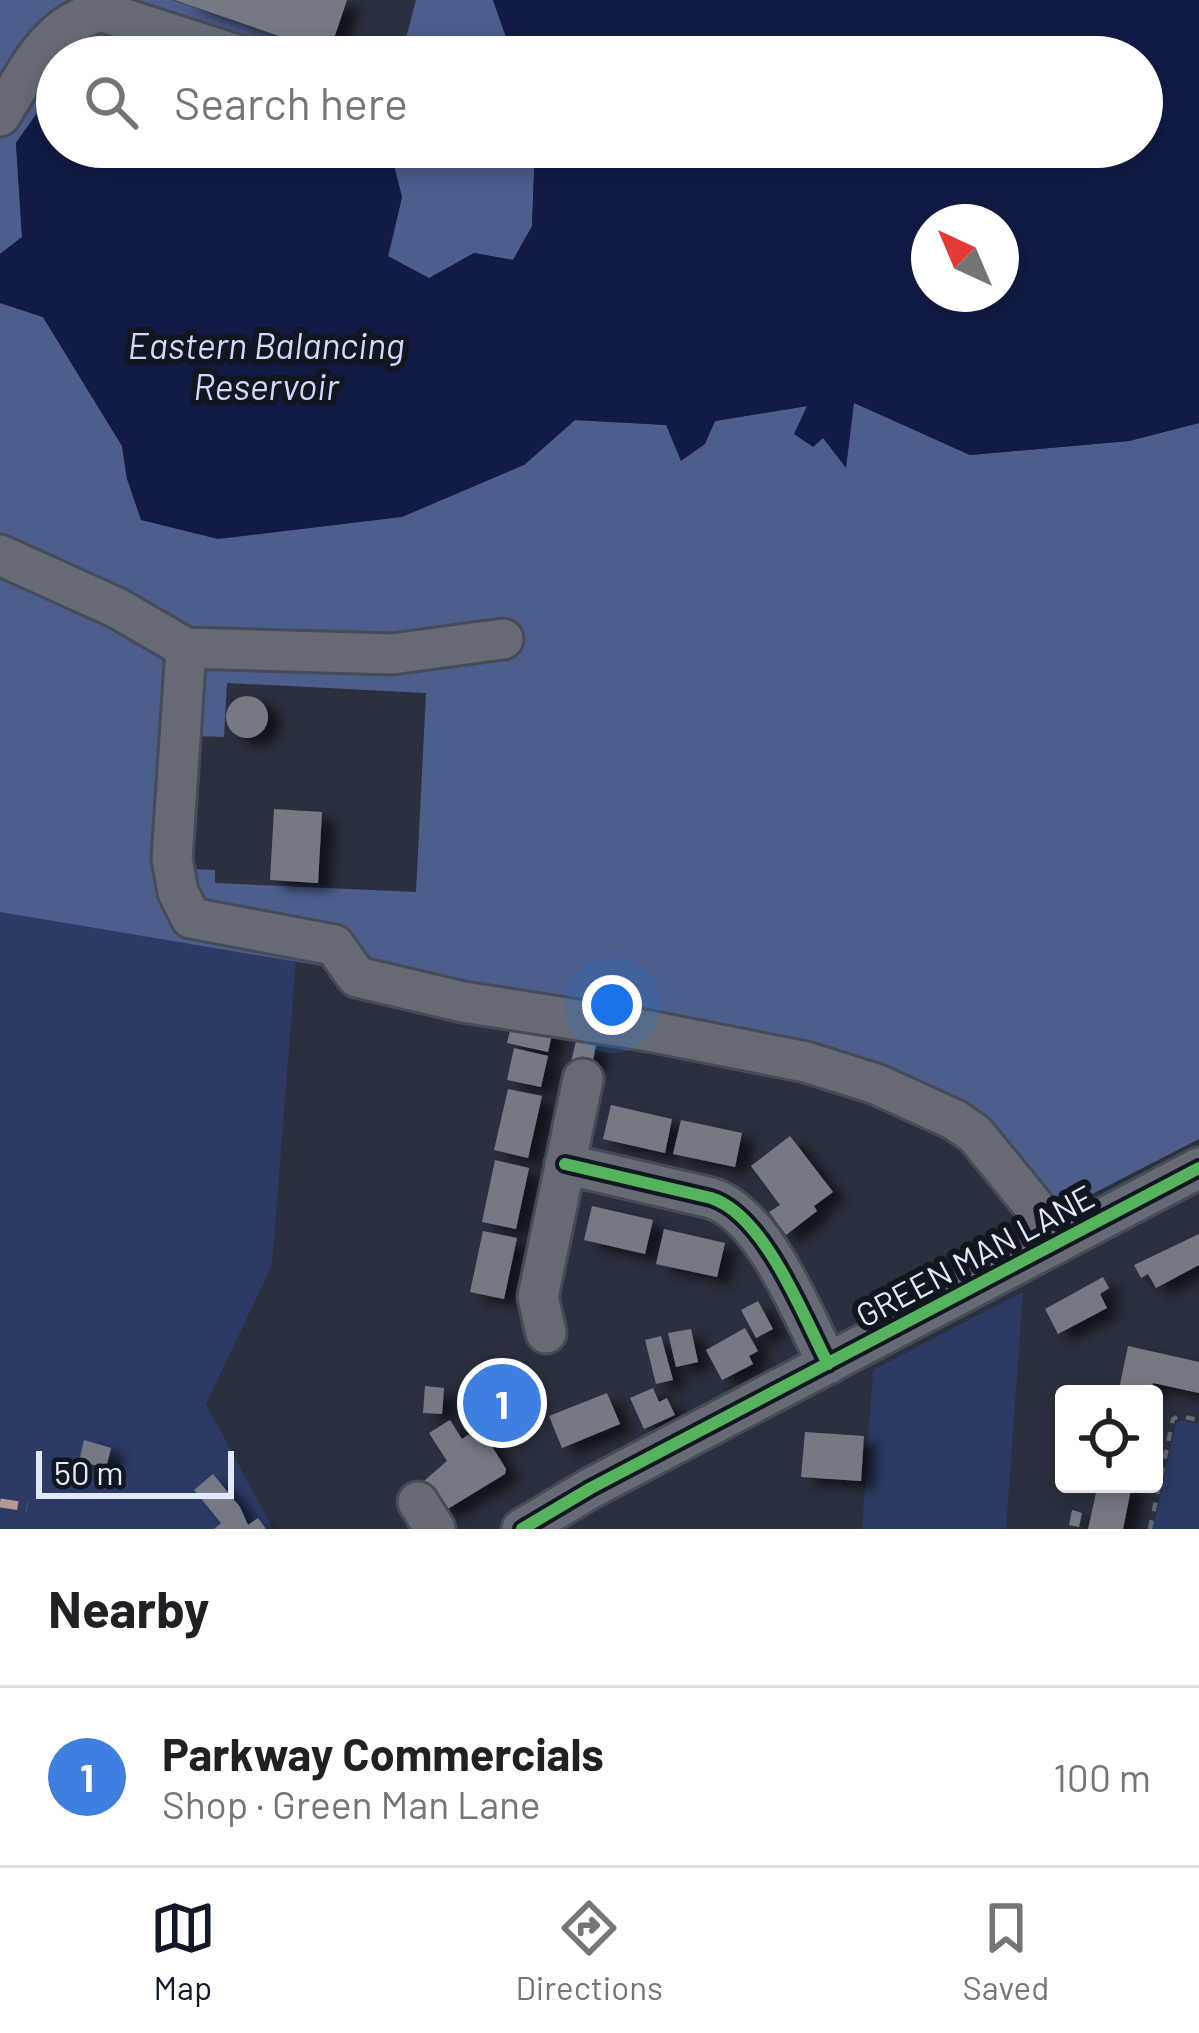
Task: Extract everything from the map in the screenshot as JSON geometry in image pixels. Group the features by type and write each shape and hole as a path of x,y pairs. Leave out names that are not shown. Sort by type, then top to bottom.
{"street":[{"path":"55,36 83,15 103,12 178,36"},
{"path":"0,116 36,59"},
{"path":"0,555 117,608 186,648 392,654 503,639"},
{"path":"186,648 172,859 178,892 190,918 334,945 357,976 421,992 806,1062 876,1084 975,1134 1034,1205 1057,1244"},
{"path":"546,1333 538,1306 545,1255 583,1078"},
{"path":"565,1164 733,1207 778,1268 828,1364"},
{"name":"GREEN MAN LANE","path":"522,1529 591,1488 1199,1168"}],"path":[{"path":"1150,1529 1173,1419 1199,1420"}],"shaded area":[{"path":"0,0 172,0 279,36 36,36 36,115 16,143 22,237 0,254"},
{"path":"416,0 493,0 506,36 407,36"},
{"path":"394,168 534,168 532,227 513,260 474,253 429,279 388,257 402,197"},
{"path":"0,303 43,317 122,446 127,479 524,465 575,420 667,425 704,444 715,421 808,406 823,438 846,466 853,402 970,455 1129,441 1199,423 1199,1139 1061,1210 981,1117 811,1048 0,912","holes":["227,683 426,693 416,892 215,883 215,870 189,869 195,736 224,737"]},
{"path":"0,911 296,959 272,1265 206,1404 273,1529 0,1529"},
{"path":"1023,1292 1006,1529 862,1529 873,1370"},
{"path":"1176,1423 1199,1424 1199,1529 1153,1529 1163,1493"}],"water":[{"name":"Eastern Balancing Reservoir","path":"493,0 1199,0 1199,423 1129,441 970,455 854,403 846,468 823,438 813,447 794,434 807,406 715,421 705,444 681,461 666,425 575,420 524,465 402,517 218,539 141,520 122,446 43,317 0,303 0,254 22,237 16,143 36,115 36,168 394,168 402,197 388,256 429,278 474,253 513,260 532,226 534,168 1163,168 1163,36 506,36"}],"building":[{"path":"174,0 347,0 335,36 279,36"},
{"path":"247,696 262,702 268,717 262,732 247,738 232,732 226,717 232,702"},
{"path":"274,809 322,812 318,883 270,880"},
{"path":"506,1014 554,1025 548,1052 507,1043 510,1030 502,1029"},
{"path":"576,1041 596,1045 592,1066 571,1062"},
{"path":"514,1048 548,1056 541,1087 507,1080"},
{"path":"508,1089 542,1096 528,1158 494,1150"},
{"path":"611,1105 672,1119 665,1153 603,1139"},
{"path":"681,1120 742,1133 735,1167 673,1154"},
{"path":"790,1136 833,1192 786,1235 769,1212 780,1205 751,1166"},
{"path":"495,1160 529,1168 516,1229 482,1222"},
{"path":"592,1206 653,1220 645,1254 584,1240"},
{"path":"664,1229 725,1243 717,1277 656,1264"},
{"path":"483,1231 517,1238 504,1299 470,1292"},
{"path":"1199,1234 1199,1265 1156,1288 1148,1274 1141,1278 1134,1265"},
{"path":"1103,1277 1109,1288 1100,1294 1107,1308 1058,1334 1045,1309"},
{"path":"758,1301 773,1329 756,1338 741,1310"},
{"path":"745,1328 758,1351 749,1356 753,1364 722,1380 706,1350"},
{"path":"691,1329 698,1362 676,1367 668,1333"},
{"path":"661,1336 673,1380 656,1384 645,1340"},
{"path":"1128,1346 1199,1362 1199,1393 1153,1383 1120,1385"},
{"path":"425,1386 444,1388 442,1414 423,1413"},
{"path":"653,1388 659,1402 667,1398 675,1415 644,1429 630,1398"},
{"path":"607,1393 620,1424 562,1448 549,1416"},
{"path":"450,1420 462,1439 480,1427 506,1469 441,1513 424,1481 447,1461 429,1433"},
{"path":"805,1432 864,1436 861,1481 801,1477"},
{"path":"84,1440 111,1448 106,1468 79,1461"},
{"path":"213,1474 248,1525 258,1518 266,1529 214,1529 221,1523 194,1490"},
{"path":"1096,1493 1130,1493 1123,1529 1088,1529"},
{"path":"1072,1510 1082,1513 1079,1527 1069,1525"}],"marked path":[{"path":"0,1503 27,1507"}],"cycle path":[{"path":"565,1164 711,1198 731,1208 749,1224 780,1269 828,1364"},
{"path":"522,1529 591,1488 1199,1168"}],"place":[{"name":"Parkway Commercials","path":"502,1403"}]}
